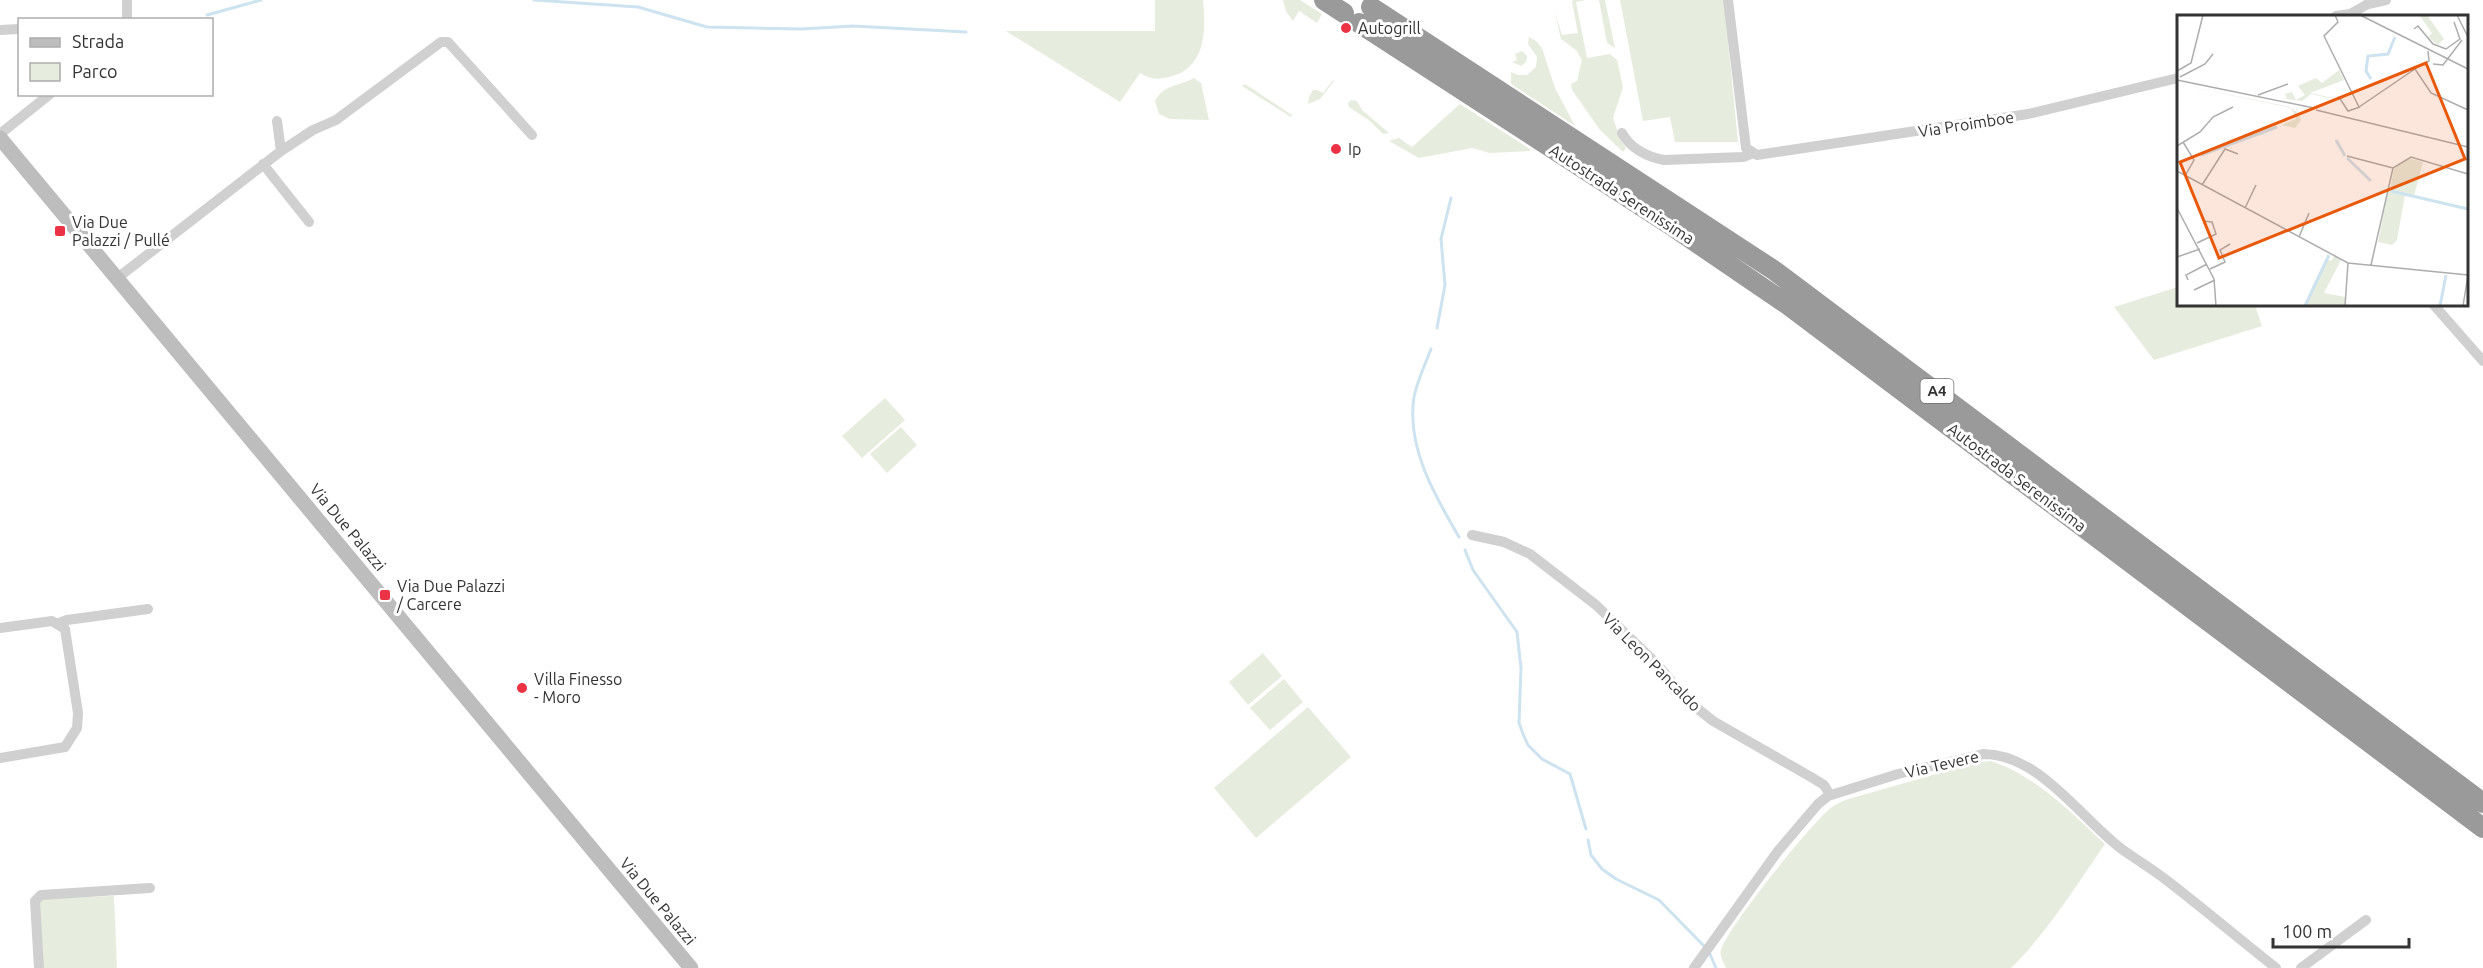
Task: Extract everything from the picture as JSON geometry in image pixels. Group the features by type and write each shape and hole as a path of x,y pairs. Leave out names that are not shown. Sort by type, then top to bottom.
{"highway":[{"name":"Autostrada Serenissima","path":"1324,0 1788,305 2483,828"},
{"name":"Autostrada Serenissima","path":"1371,7 1775,271 2483,803"}],"street":[{"path":"127,0 127,18"},
{"path":"1728,0 1746,148 1751,154"},
{"path":"2354,15 2368,4 2386,0"},
{"path":"0,30 18,29"},
{"path":"115,275 120,276 281,151 313,130 336,120 441,42 448,42 532,135"},
{"name":"Via Proimboe","path":"1622,133 1634,147 1654,158 1664,160 1743,157 2028,114 2177,78"},
{"path":"0,136 48,96"},
{"path":"277,121 281,151"},
{"name":"Via Due Palazzi","path":"0,136 691,968"},
{"path":"263,164 309,222"},
{"path":"2435,306 2483,361"},
{"name":"Via Leon Pancaldo","path":"1472,535 1504,542 1530,554 1596,605 1656,663 1688,701 1713,722 1824,785 1830,795"},
{"path":"59,623 148,609"},
{"path":"0,628 52,621 59,623 65,629 78,713 77,728 65,747 0,758"},
{"name":"Via Tevere","path":"1694,968 1778,851 1818,804 1830,795 1898,774 1983,754 1994,754 2021,765 2059,790 2123,850 2164,878 2276,968"},
{"path":"39,968 35,901 37,897 150,888"},
{"path":"2301,968 2366,920"}],"green space":[{"path":"1155,0 1203,0 1204,23 1198,56 1183,71 1172,76 1159,79 1140,73 1120,102 1006,31 1155,31"},
{"path":"1283,0 1300,0 1322,14 1317,23 1299,11 1293,21 1286,11"},
{"path":"1573,0 1585,0 1576,2 1587,58 1610,54 1617,60 1623,87 1613,118 1621,141 1626,148 1623,152 1600,130 1572,90 1571,84 1577,81 1582,60 1576,50 1561,39 1555,13 1562,35 1578,33"},
{"path":"1599,0 1605,0 1615,48 1607,43"},
{"path":"1620,0 1724,0 1738,142 1675,142 1670,117 1643,121"},
{"path":"1529,37 1542,48 1555,88 1575,126 1511,84 1511,72 1527,75 1536,67 1537,57 1528,44"},
{"path":"1522,51 1527,56 1526,62 1521,66 1512,62 1517,60 1515,54"},
{"path":"1194,78 1201,83 1209,120 1170,119 1159,114 1155,101 1158,96 1167,89"},
{"path":"1333,80 1320,99 1308,104 1313,90 1323,93"},
{"path":"1245,84 1292,115 1291,117 1242,86"},
{"path":"1351,100 1357,101 1362,110 1389,133 1383,134 1370,121 1349,107 1348,103"},
{"path":"1460,104 1530,151 1490,153 1472,148 1419,158 1389,141 1399,138 1412,147"},
{"path":"2177,287 2177,306 2255,306 2262,326 2154,360 2114,307"},
{"path":"885,398 905,420 862,458 842,436"},
{"path":"901,427 917,445 887,473 870,454"},
{"path":"1263,653 1282,676 1248,705 1229,682"},
{"path":"1284,679 1303,702 1270,730 1250,708"},
{"path":"1308,707 1351,757 1256,838 1214,788"},
{"path":"1991,761 2038,785 2105,844 2049,924 2011,968 1726,968 1721,957 1721,950 1738,920 1790,853 1832,807 1845,800 1975,763"},
{"path":"114,896 117,968 42,968 39,899"}],"waterway":[{"path":"207,15 261,0"},
{"path":"534,0 638,7 707,27 801,29 853,26 966,32"},
{"path":"1437,328 1445,285 1441,239 1451,198"},
{"path":"1431,349 1414,397 1414,434 1424,470 1459,537"},
{"path":"1465,550 1473,570 1517,632 1521,668 1519,723 1523,734 1528,745 1542,759 1570,774 1586,829"},
{"path":"1588,840 1591,855 1602,869 1616,879 1659,900 1704,946"},
{"path":"1709,952 1716,968"}],"place":[{"name":"Autogrill","path":"1346,28"},
{"name":"Ip","path":"1336,149"},
{"name":"Via Due Palazzi / Pullé","path":"60,231"},
{"name":"Via Due Palazzi / Carcere","path":"385,595"},
{"name":"Villa Finesso - Moro","path":"522,688"}]}
